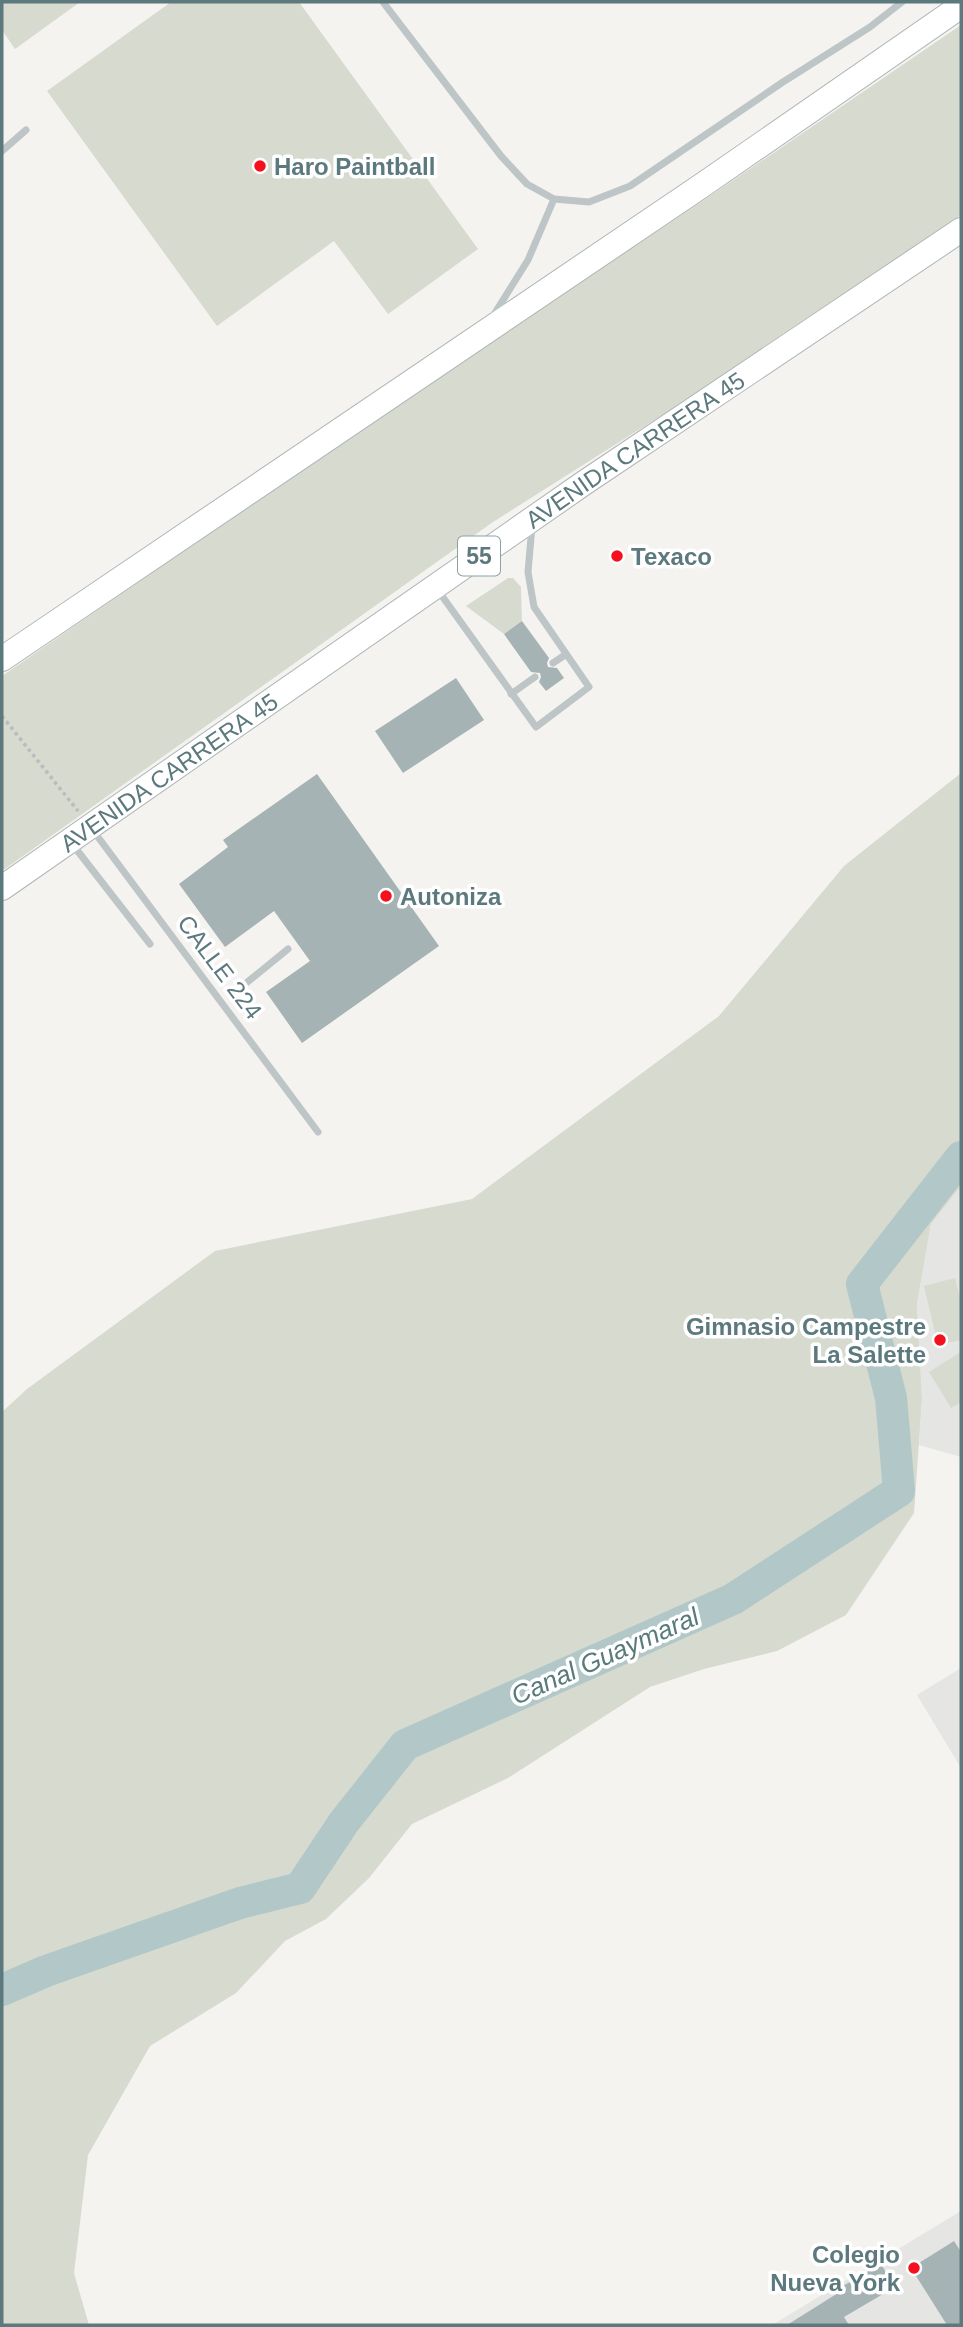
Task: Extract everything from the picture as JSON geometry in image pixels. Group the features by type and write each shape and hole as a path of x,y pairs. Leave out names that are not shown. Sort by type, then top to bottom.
{"highway":[{"path":"2,659 704,184 959,5"},
{"name":"AVENIDA CARRERA 45","path":"2,888 533,519 961,230"}],"lane":[{"path":"383,2 501,156 527,184 554,199 589,202 630,186 794,74 870,27 902,2"},
{"path":"2,151 26,130"},
{"path":"482,334 528,260 554,199"},
{"path":"435,587 536,727 589,687 539,617 531,597 528,572 533,519"},
{"path":"553,663 565,655"},
{"path":"511,694 535,677"},
{"name":"CALLE 224","path":"90,827 318,1132"},
{"path":"69,841 150,944"},
{"path":"244,984 288,949"}],"path":[{"path":"2,716 90,827"}],"shaded area":[{"path":"2,2 80,2 15,49 2,30"},
{"name":"Haro Paintball","path":"171,2 299,2 478,249 388,314 334,241 217,326 47,91"},
{"path":"961,25 961,215 662,415 493,522 2,871 2,676 415,392"},
{"path":"508,578 513,578 521,587 522,621 504,634 466,606"},
{"path":"961,773 961,1186 931,1224 917,1304 922,1399 914,1513 846,1615 777,1651 704,1669 650,1687 508,1778 412,1824 369,1878 326,1919 285,1941 236,1993 150,2046 88,2155 74,2273 89,2325 2,2325 2,1412 27,1389 215,1251 472,1199 719,1016 844,866"},
{"name":"Gimnasio Campestre La Salette","path":"961,1186 961,1457 919,1445 922,1399 917,1304 931,1224"},
{"path":"955,1278 961,1302 961,1340 938,1345 924,1286"},
{"path":"961,1352 961,1402 951,1408 929,1372"},
{"path":"961,1668 961,1768 917,1695"},
{"name":"Colegio Nueva York","path":"961,2211 961,2325 772,2325"}],"building":[{"path":"522,621 549,658 548,667 557,668 564,678 546,691 539,682 540,673 531,672 504,634"},
{"path":"456,678 484,720 403,773 375,731"},
{"path":"317,774 439,946 302,1043 266,992 310,961 274,911 225,947 179,884 228,847 223,840"},
{"path":"954,2241 961,2252 961,2325 947,2325 911,2268"},
{"path":"881,2264 895,2287 844,2317 849,2325 787,2325 838,2293 836,2290"}],"waterway":[{"name":"Canal Guaymaral","path":"2,1990 46,1971 240,1903 300,1888 344,1822 405,1745 733,1599 899,1491 891,1398 862,1284 961,1157"}],"place":[{"name":"Haro Paintball","path":"260,166"},
{"name":"Texaco","path":"617,556"},
{"name":"Autoniza","path":"386,896"},
{"name":"Gimnasio Campestre La Salette","path":"940,1340"},
{"name":"Colegio Nueva York","path":"914,2268"}]}
